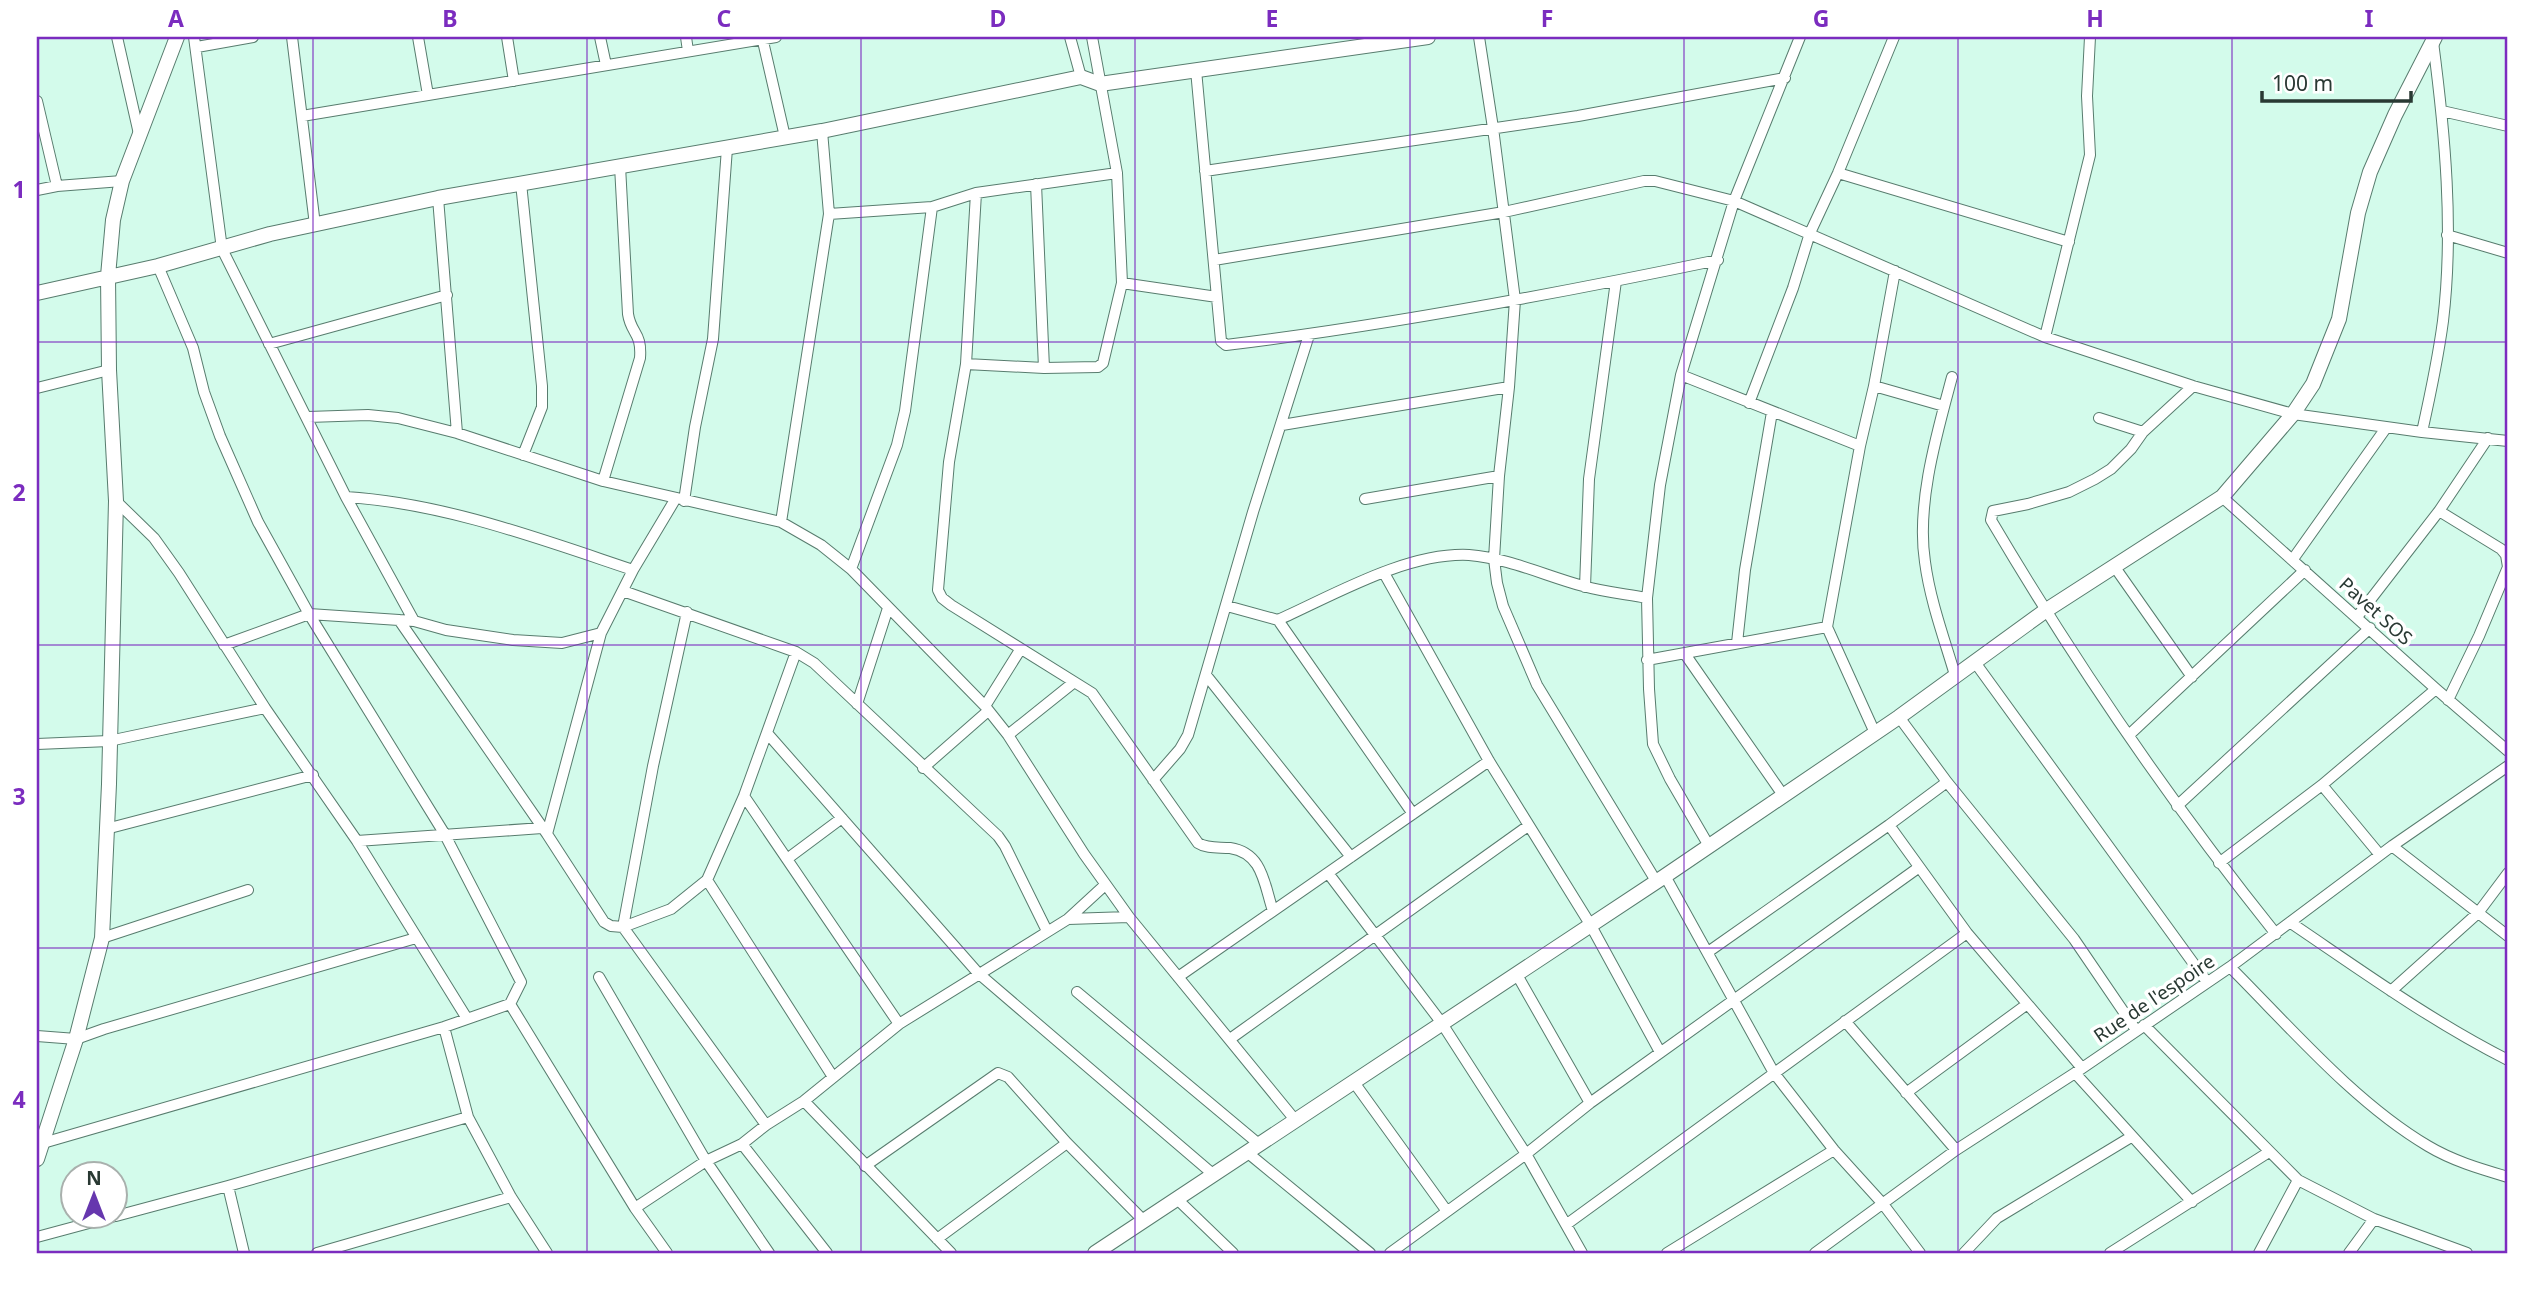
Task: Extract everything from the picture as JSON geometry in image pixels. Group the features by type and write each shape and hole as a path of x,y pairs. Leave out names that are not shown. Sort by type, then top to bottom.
{"main road":[{"path":"37,1159 58,1088 76,1040 102,938 116,501 109,370 108,276 113,220 122,181 177,37"},
{"path":"37,293 438,198 822,131 1081,77 1100,84 1428,37"},
{"path":"1099,1252 1143,1220 1709,846 1899,717 2045,611 2222,497 2293,414 2312,384 2339,318 2358,213 2370,172 2434,39"}],"street":[{"path":"117,37 139,134"},
{"path":"253,37 195,42 222,248 346,497 414,621"},
{"path":"292,37 315,225"},
{"path":"418,37 428,95"},
{"path":"507,37 514,81"},
{"path":"600,37 606,65"},
{"path":"686,37 688,51"},
{"path":"302,116 776,37"},
{"path":"1070,37 1081,77"},
{"path":"967,364 1044,368 1101,365 1122,283 1116,173 1092,37"},
{"path":"1479,37 1515,300 1494,559 1503,606 1536,685 1708,952 1774,1073 1833,1150 1883,1204 1920,1253"},
{"path":"1709,846 1653,744 1647,660 1647,598 1660,485 1681,375 1734,201 1800,37"},
{"path":"1749,403 1793,288 1810,233 1838,173 1894,37"},
{"path":"2045,337 2090,155 2087,96 2090,37"},
{"path":"762,38 785,137"},
{"path":"2422,432 2443,319 2447,235 2442,111 2434,39"},
{"path":"1196,70 1221,341 1226,345 1309,335 1515,300 1718,260"},
{"path":"1205,170 1578,116 1785,78"},
{"path":"37,100 57,186"},
{"path":"2442,111 2508,126"},
{"path":"780,522 829,214 822,131"},
{"path":"545,831 601,633 633,570 680,500 713,339 727,148"},
{"path":"603,481 640,358 641,344 628,314 620,166"},
{"path":"829,214 932,207 976,193 1116,173"},
{"path":"1838,173 2068,242"},
{"path":"37,190 122,181"},
{"path":"1214,260 1504,212 1649,181 1734,201 2045,337 2193,386 2293,414 2386,428 2508,441"},
{"path":"521,183 542,386 542,407 523,455"},
{"path":"1036,184 1044,368"},
{"path":"976,193 967,364 949,462 938,590 942,598 951,605 1092,693 1198,843 1207,847 1236,849 1252,856 1258,865 1273,911"},
{"path":"438,198 457,433"},
{"path":"850,569 897,445 905,411 932,207"},
{"path":"2447,235 2508,253"},
{"path":"43,1143 444,1027 466,1017 510,1004 521,985 520,977 444,833 309,614 258,522 220,436 204,392 193,348 158,266"},
{"path":"1875,733 1827,627 1895,271"},
{"path":"1585,587 1589,479 1616,281"},
{"path":"1122,283 1217,297"},
{"path":"269,344 447,295"},
{"path":"1153,780 1185,743 1253,512 1309,335"},
{"path":"37,388 109,370"},
{"path":"1681,375 1860,446"},
{"path":"1952,377 1927,490 1923,546 1928,583 1955,676"},
{"path":"1874,386 1944,406"},
{"path":"2193,386 2143,432 2111,469 2070,492 1996,510 1991,514 1991,520 2045,611 2177,806 2276,934"},
{"path":"1282,425 1509,387"},
{"path":"1737,643 1747,558 1772,412"},
{"path":"308,417 368,415 398,418 457,433 603,481 780,522 821,545 850,569 986,708 1008,736 1105,886 1296,1121"},
{"path":"2099,418 2143,432"},
{"path":"2293,559 2386,428"},
{"path":"2357,617 2439,511 2488,438"},
{"path":"1365,499 1499,477"},
{"path":"346,497 398,502 515,531 633,570"},
{"name":"Pavet SOS","path":"2222,497 2508,751"},
{"path":"116,501 154,538 179,573 265,708 357,841 466,1017"},
{"path":"2439,511 2501,549 2508,561 2508,567 2479,636 2448,700"},
{"path":"1227,606 1278,620 1384,573 1436,557 1469,555 1494,559 1585,587 1647,598"},
{"path":"2114,566 2192,677"},
{"path":"2129,735 2305,570"},
{"path":"1384,573 1489,761 1590,924 1661,1052"},
{"path":"623,591 796,652 814,663 998,836 1047,931"},
{"path":"857,704 888,608"},
{"path":"687,612 653,766 623,928 766,1125"},
{"path":"224,645 309,614 414,621 446,630 513,640 562,643 601,633"},
{"path":"399,620 545,831 604,922 623,928 671,909 707,880 744,796 796,652"},
{"path":"1278,620 1413,814"},
{"path":"1647,660 1827,627"},
{"path":"2177,806 2370,628"},
{"path":"923,768 986,708 1020,650"},
{"path":"1685,654 1783,795"},
{"path":"1974,661 2207,982"},
{"path":"1206,675 1351,857"},
{"path":"1008,736 1073,683"},
{"path":"2219,863 2322,785 2436,689"},
{"path":"37,744 109,741 265,708"},
{"path":"1899,717 1947,782 2074,939 2140,1028 2298,1180 2374,1219 2454,1251 2467,1253"},
{"path":"767,733 978,973 1214,1175"},
{"path":"1178,977 1489,761"},
{"name":"Rue de l'espoire","path":"1815,1253 1955,1150 2078,1071 2230,967 2392,846 2508,766"},
{"path":"106,829 313,775"},
{"path":"1708,952 1947,782"},
{"path":"2322,785 2380,855"},
{"path":"744,796 899,1024"},
{"path":"787,859 842,818"},
{"path":"1889,825 1967,933 2131,1138 2193,1202"},
{"path":"1230,1039 1528,826"},
{"path":"357,841 444,833 545,831"},
{"path":"2392,846 2508,936"},
{"path":"1390,1253 1526,1154 1590,1103 1918,868"},
{"path":"1328,873 1441,1022 1526,1154 1583,1253"},
{"path":"2391,991 2478,913 2508,873"},
{"path":"707,880 834,1077"},
{"path":"635,1208 706,1161 742,1144 804,1101 899,1024 1068,919 1105,886"},
{"path":"102,938 248,890"},
{"path":"1068,919 1129,917"},
{"path":"2291,923 2456,1033 2508,1060"},
{"path":"1567,1224 1967,933"},
{"path":"37,1036 76,1040 104,1029 416,938"},
{"path":"2230,967 2325,1062 2405,1131 2430,1148 2461,1162 2508,1177"},
{"path":"1516,973 1590,1103"},
{"path":"599,978 706,1161 769,1253"},
{"path":"1077,992 1370,1253"},
{"path":"510,1004 635,1208 667,1253"},
{"path":"1906,1093 2026,1005"},
{"path":"1845,1021 1955,1150"},
{"path":"444,1027 468,1117 511,1197 547,1253"},
{"path":"865,1166 996,1073 1008,1077 1067,1143 1143,1220"},
{"path":"1353,1081 1446,1210"},
{"path":"804,1101 951,1253"},
{"path":"130,1212 468,1117"},
{"path":"1964,1253 1997,1218 2131,1138"},
{"path":"937,1239 1067,1143"},
{"path":"742,1144 827,1253"},
{"path":"1667,1253 1833,1150"},
{"path":"2110,1253 2124,1250 2269,1152"},
{"path":"2259,1253 2298,1180"},
{"path":"228,1186 244,1253"},
{"path":"317,1253 511,1197"},
{"path":"1177,1199 1233,1253"},
{"path":"2349,1253 2374,1219"},
{"path":"37,1237 63,1230"}]}
